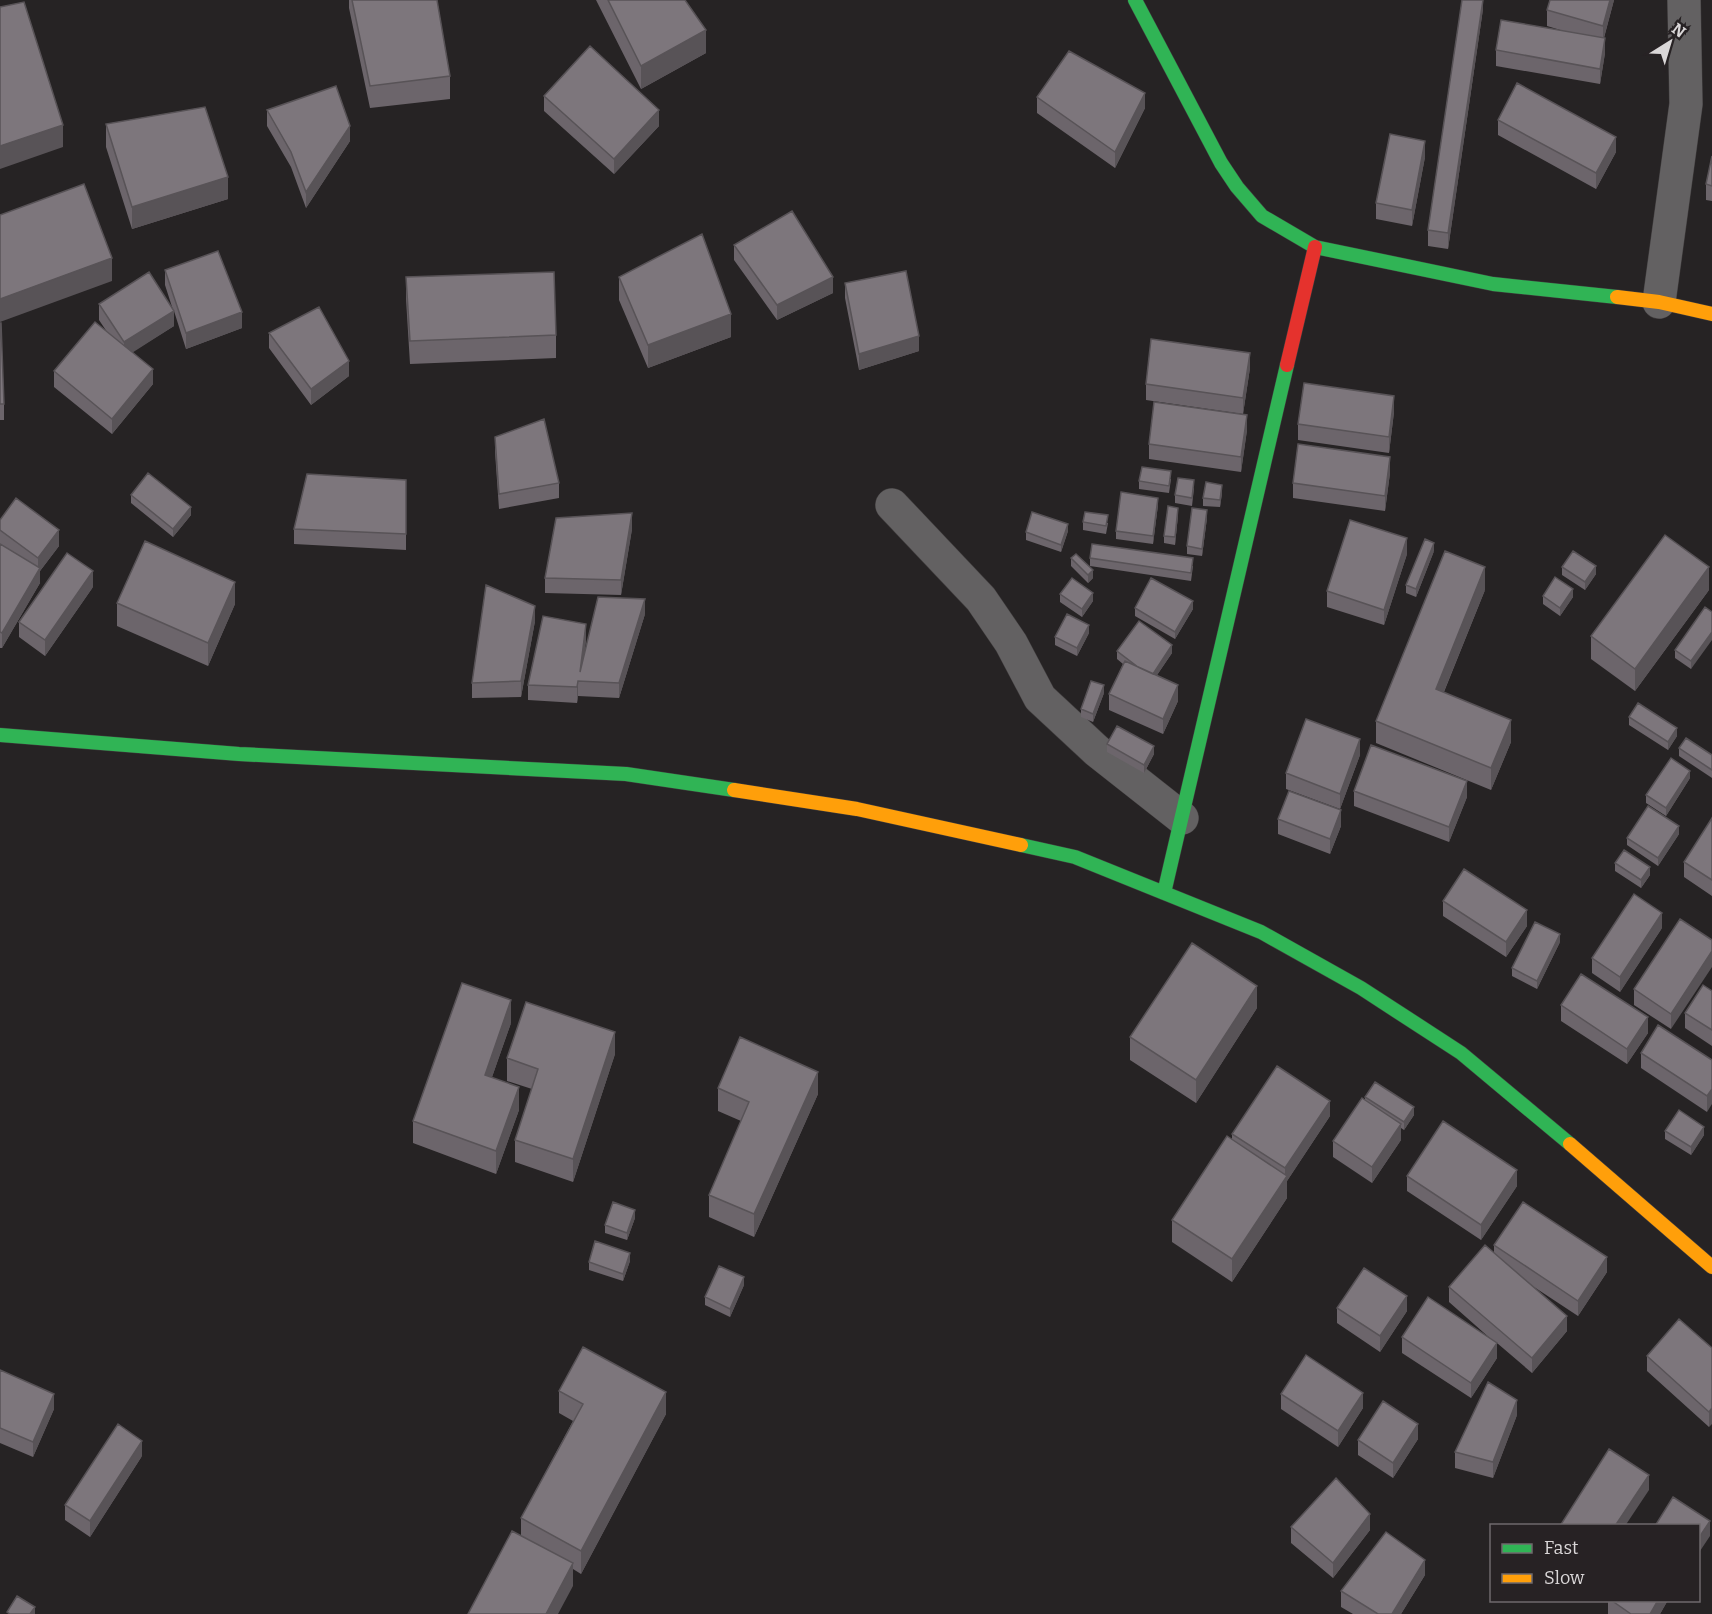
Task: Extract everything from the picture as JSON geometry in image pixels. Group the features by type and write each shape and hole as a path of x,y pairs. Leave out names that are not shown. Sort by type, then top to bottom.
{"street":[{"path":"1135,0 1221,163 1237,187 1262,216 1315,247 1493,284 1659,302 1712,314"},
{"path":"1659,302 1686,104 1684,0"},
{"path":"1164,893 1315,247"},
{"path":"892,505 981,599 1011,643 1040,698 1097,751 1182,818"},
{"path":"0,735 239,754 626,774 857,809 1075,857 1261,932 1361,988 1461,1053 1712,1266"}],"building":[{"path":"352,0 437,0 450,76 370,86"},
{"path":"608,0 685,0 706,30 641,66"},
{"path":"1462,0 1483,0 1448,233 1428,230"},
{"path":"1550,0 1610,0 1603,26 1547,10"},
{"path":"24,2 63,125 0,146 0,7"},
{"path":"1501,20 1605,38 1600,69 1496,50"},
{"path":"590,46 659,110 614,159 544,96"},
{"path":"1069,51 1145,93 1115,152 1037,97"},
{"path":"1517,83 1616,137 1596,173 1498,120"},
{"path":"336,86 350,126 306,192 291,152 267,110"},
{"path":"205,107 228,177 132,207 106,124"},
{"path":"1390,134 1425,141 1412,210 1376,203"},
{"path":"1712,156 1712,186 1706,184"},
{"path":"84,184 112,258 0,299 0,215"},
{"path":"792,211 833,277 777,305 734,245"},
{"path":"702,234 731,314 648,345 619,277"},
{"path":"218,251 242,312 186,333 165,270"},
{"path":"906,271 919,336 859,354 845,283"},
{"path":"149,272 174,311 124,342 99,304"},
{"path":"554,272 556,335 410,341 406,277"},
{"path":"319,307 349,361 311,389 269,333"},
{"path":"95,322 153,369 112,419 54,371"},
{"path":"1,323 4,404 0,404"},
{"path":"1151,339 1250,353 1243,398 1146,384"},
{"path":"1304,383 1394,396 1389,437 1298,424"},
{"path":"1154,402 1247,415 1241,457 1149,444"},
{"path":"544,419 559,483 499,494 495,437"},
{"path":"1298,444 1390,457 1385,496 1293,483"},
{"path":"1142,467 1171,471 1169,486 1139,481"},
{"path":"148,473 191,507 173,529 131,495"},
{"path":"307,474 406,480 406,534 294,529"},
{"path":"1178,478 1194,480 1192,498 1175,495"},
{"path":"1206,482 1222,485 1220,500 1203,498"},
{"path":"1121,492 1158,498 1153,536 1116,531"},
{"path":"16,498 59,530 38,558 0,530 0,520"},
{"path":"1168,506 1178,508 1175,537 1164,536"},
{"path":"1192,508 1207,510 1202,549 1187,546"},
{"path":"1032,512 1068,524 1061,545 1026,532"},
{"path":"1085,512 1108,515 1106,526 1083,522"},
{"path":"632,513 621,580 545,578 556,518"},
{"path":"1350,520 1407,538 1384,610 1327,591"},
{"path":"1665,535 1709,567 1635,669 1591,636"},
{"path":"1425,539 1434,543 1416,589 1406,585"},
{"path":"145,541 235,582 208,643 117,603"},
{"path":"0,544 40,568 2,633 0,632"},
{"path":"1092,544 1193,558 1191,573 1090,558"},
{"path":"1445,551 1485,567 1436,689 1511,720 1491,768 1376,721"},
{"path":"1573,551 1596,566 1585,582 1562,567"},
{"path":"67,553 93,571 45,640 19,622"},
{"path":"1076,554 1093,570 1088,575 1071,558"},
{"path":"1555,577 1573,589 1560,608 1543,596"},
{"path":"1072,578 1093,593 1082,609 1060,594"},
{"path":"1151,578 1193,601 1175,632 1135,608"},
{"path":"486,585 535,606 521,681 472,683"},
{"path":"598,597 645,599 619,683 578,681 577,687 528,685 543,616 586,624 580,672"},
{"path":"1705,607 1712,612 1712,632 1691,661 1675,650"},
{"path":"1067,614 1089,625 1077,648 1055,637"},
{"path":"1139,621 1172,645 1153,674 1138,667 1117,651"},
{"path":"1125,661 1178,685 1163,719 1109,694"},
{"path":"1091,681 1104,685 1093,714 1081,709"},
{"path":"1638,703 1677,728 1668,742 1629,717"},
{"path":"1306,719 1360,739 1340,794 1286,773"},
{"path":"1117,726 1154,746 1144,765 1107,744"},
{"path":"1686,738 1712,755 1712,770 1679,748"},
{"path":"1371,745 1467,781 1449,827 1354,791"},
{"path":"1671,758 1690,771 1666,808 1646,795"},
{"path":"1289,791 1341,810 1330,839 1278,819"},
{"path":"1648,806 1679,826 1658,858 1627,838"},
{"path":"1712,818 1712,880 1684,862"},
{"path":"1624,850 1650,867 1641,880 1615,863"},
{"path":"1464,869 1527,910 1506,942 1443,901"},
{"path":"1634,894 1662,913 1620,977 1592,958"},
{"path":"1680,919 1712,940 1712,951 1671,1014 1634,989"},
{"path":"1535,922 1560,934 1537,981 1512,968"},
{"path":"1192,943 1257,986 1196,1080 1130,1037"},
{"path":"1581,974 1648,1017 1627,1049 1561,1005"},
{"path":"462,983 511,1000 485,1075 519,1087 496,1151 413,1121"},
{"path":"1703,985 1712,991 1712,1030 1685,1013"},
{"path":"526,1002 615,1032 573,1159 515,1140 538,1069 507,1058"},
{"path":"1658,1025 1712,1060 1712,1089 1707,1096 1641,1053"},
{"path":"740,1037 818,1072 754,1214 709,1195 749,1102 718,1088"},
{"path":"1277,1066 1330,1101 1285,1168 1232,1134"},
{"path":"1375,1082 1414,1107 1404,1122 1365,1097"},
{"path":"1362,1098 1401,1124 1372,1167 1333,1141"},
{"path":"1679,1110 1704,1127 1691,1147 1665,1131"},
{"path":"1443,1121 1517,1170 1481,1225 1407,1176"},
{"path":"1227,1136 1287,1176 1232,1259 1172,1220"},
{"path":"613,1202 635,1210 627,1233 605,1225"},
{"path":"1523,1202 1607,1257 1578,1301 1494,1245"},
{"path":"595,1241 630,1253 623,1274 589,1262"},
{"path":"1485,1245 1567,1316 1532,1358 1449,1287"},
{"path":"719,1266 744,1277 730,1309 705,1297"},
{"path":"1364,1268 1407,1296 1380,1336 1337,1308"},
{"path":"1428,1297 1497,1343 1471,1383 1402,1337"},
{"path":"1679,1319 1712,1348 1712,1408 1709,1412 1647,1356"},
{"path":"583,1347 666,1392 581,1551 521,1518 583,1404 559,1391"},
{"path":"1306,1355 1363,1393 1338,1431 1281,1394"},
{"path":"0,1370 54,1394 33,1442 0,1428"},
{"path":"1488,1382 1517,1400 1493,1462 1455,1452"},
{"path":"1383,1401 1418,1424 1393,1463 1358,1440"},
{"path":"118,1424 142,1441 90,1521 65,1505"},
{"path":"1609,1449 1649,1475 1616,1524 1561,1524"},
{"path":"1336,1478 1370,1514 1333,1563 1291,1527"},
{"path":"1673,1497 1710,1521 1700,1536 1700,1524 1656,1524"},
{"path":"512,1531 573,1563 546,1614 468,1614"},
{"path":"1386,1532 1425,1560 1392,1614 1378,1614 1341,1591"},
{"path":"17,1596 35,1607 30,1614 7,1612"},
{"path":"1614,1602 1657,1602 1650,1614 1631,1614"}],"traffic: fast":[{"path":"1135,0 1221,163 1237,187 1262,216 1315,247 1493,284 1617,297"},
{"path":"1164,893 1287,365"},
{"path":"0,735 239,754 626,774 734,790"},
{"path":"1021,845 1075,857 1261,932 1361,988 1461,1053 1570,1144"}],"traffic: slow":[{"path":"1617,297 1659,302 1712,314"},
{"path":"734,790 857,809 1021,845"},
{"path":"1570,1144 1712,1267"}],"traffic: jam":[{"path":"1287,365 1315,247"}]}
